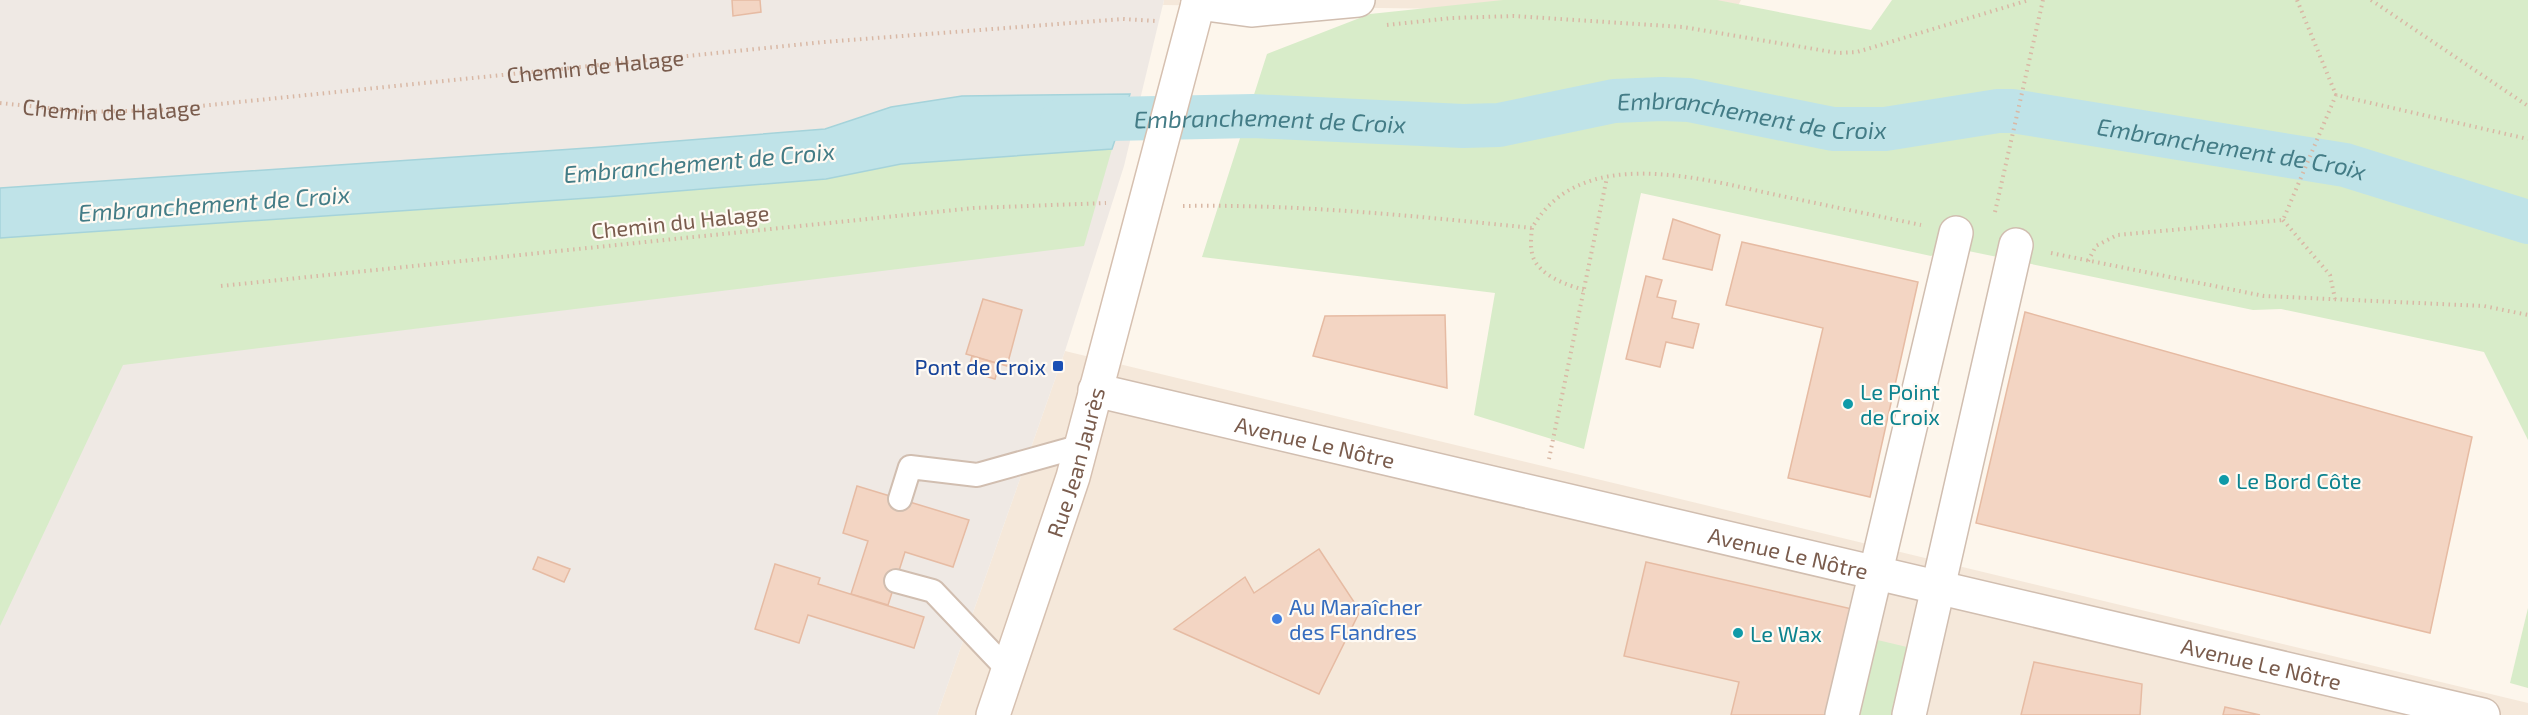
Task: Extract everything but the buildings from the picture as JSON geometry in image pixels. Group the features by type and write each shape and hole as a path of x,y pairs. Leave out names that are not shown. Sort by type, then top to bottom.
{"street":[{"path":"1197,9 1251,10 1358,0"},
{"name":"Rue Jean Jaurès","path":"993,715 1060,520 1082,446 1197,9"},
{"path":"1842,715 1956,232"},
{"path":"1909,715 2016,245"},
{"name":"Avenue Le Nôtre","path":"1095,390 2483,715"}],"lane":[{"path":"900,499 910,467 977,475 1082,446"},
{"path":"896,581 933,591 1008,670"}],"path":[{"path":"1381,25 1452,18 1514,16 1683,27 1838,53 1857,52 2030,0"},
{"path":"2043,0 1989,239 2256,295 2484,306 2528,315"},
{"path":"2283,220 2336,95 2297,0"},
{"path":"2373,0 2528,106"},
{"name":"Chemin de Halage","path":"0,103 87,112 141,111 824,42 1124,19 1197,9"},
{"path":"2336,95 2528,139"},
{"path":"1584,290 1564,284 1544,270 1533,258 1532,228 1540,214 1552,201 1572,189 1607,177 1637,173 1685,176 1956,232"},
{"path":"1542,495 1607,177"},
{"name":"Chemin du Halage","path":"221,286 974,208 1092,202 1144,206 1254,205 1428,217 1532,228"},
{"path":"2088,261 2096,246 2117,235 2283,220"},
{"path":"2283,220 2330,275 2335,299"}],"shaded area":[{"path":"0,0 1164,0 1124,166 1065,351 937,715 0,715"},
{"path":"1164,0 1741,0 1734,13 1163,5"},
{"path":"1065,351 2528,703 2528,715 937,715"}],"green space":[{"path":"1503,0 1717,0 1871,30 1892,0 2528,0 2528,440 2484,352 2281,309 2253,310 1949,247 1931,256 1641,193 1584,449 1474,415 1495,293 1202,257 1267,54 1370,14"},
{"path":"1112,149 1084,246 123,365 0,626 0,238 604,197 826,179 901,164"},
{"path":"2528,608 2528,688 2510,683"},
{"path":"1869,638 1907,647 1891,715 1851,715"}],"water":[{"path":"1130,94 1112,149 901,164 826,179 604,197 0,238 0,188 602,147 825,129 891,107 962,96"}],"waterway":[{"name":"Embranchement de Croix","path":"1062,120 1253,116 1463,126 1499,125 1614,101 1662,99 1689,100 1833,129 1885,129 1998,111 2012,111 2345,165 2528,222"}],"place":[{"name":"Pont de Croix","path":"1058,366"},
{"name":"Le Point de Croix","path":"1848,404"},
{"name":"Le Bord Côte","path":"2224,480"},
{"name":"Au Maraîcher des Flandres","path":"1277,619"},
{"name":"Le Wax","path":"1738,633"}]}
